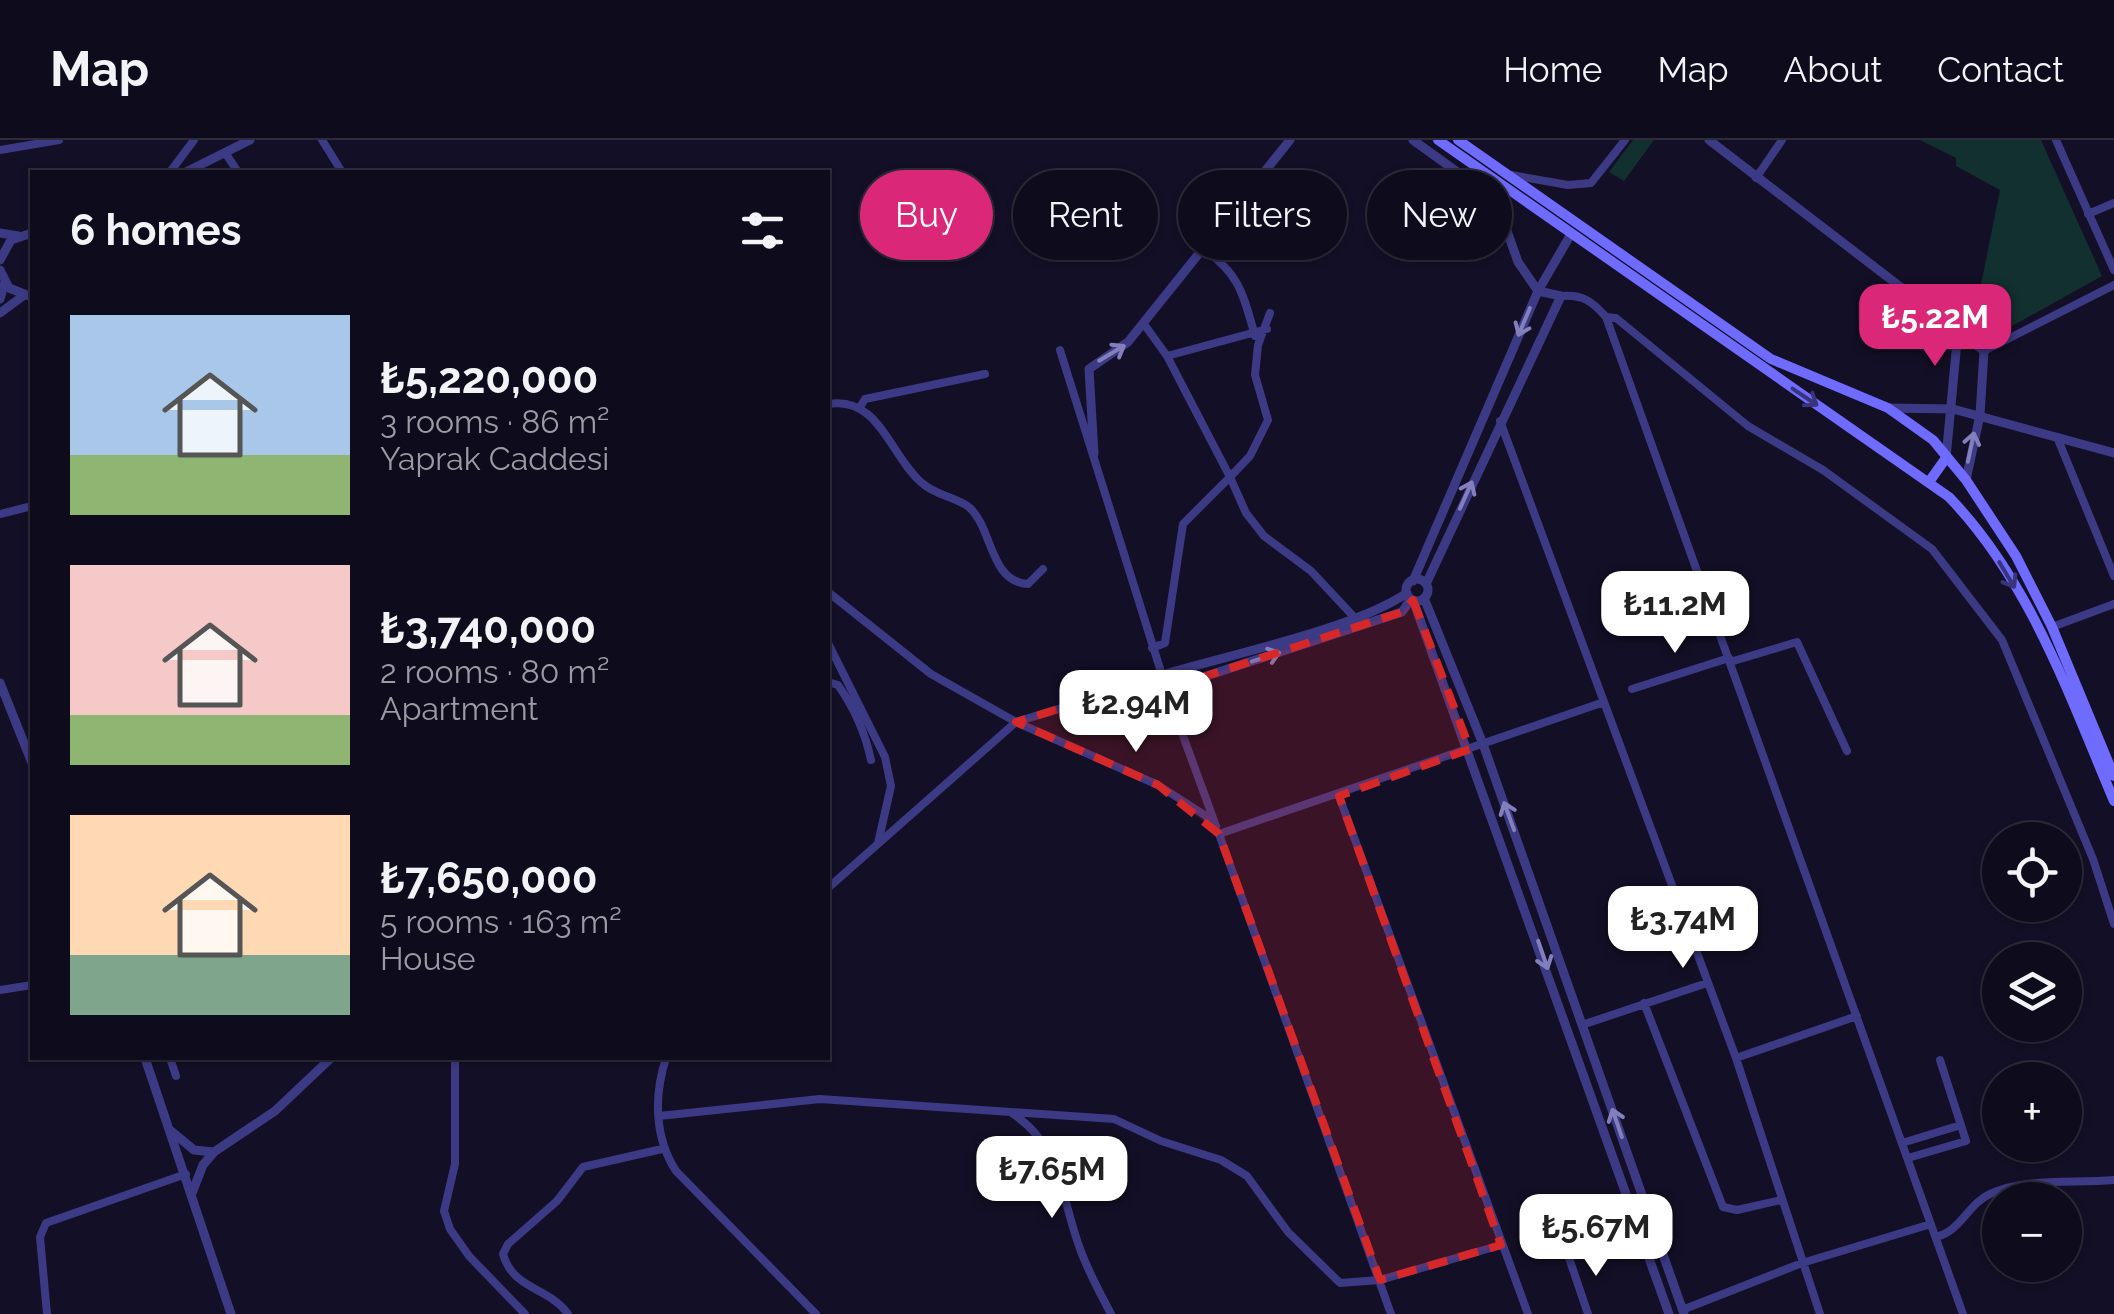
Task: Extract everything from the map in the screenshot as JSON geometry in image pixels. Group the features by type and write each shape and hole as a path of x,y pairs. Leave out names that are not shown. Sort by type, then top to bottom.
{"main road":[{"path":"1438,140 1949,497 1976,526 2049,646 2113,795"},
{"path":"1458,140 1500,170"},
{"path":"1512,178 1771,359 1888,408 1932,440 1966,480 2016,556 2052,627 2114,776"},
{"path":"1929,482 1946,458"},
{"path":"1949,497 1966,480"}],"street":[{"path":"0,150 59,140"},
{"path":"172,170 194,140"},
{"path":"190,170 250,140"},
{"path":"322,140 341,170"},
{"path":"1266,170 1290,140"},
{"path":"1414,140 1496,200 1518,262 1538,291 1561,296 1576,294 1593,302 1606,317 1964,1314"},
{"path":"1512,175 1568,186 1591,184 1625,140"},
{"path":"1709,140 1984,350"},
{"path":"1756,178 1782,140"},
{"path":"2058,140 2114,270"},
{"path":"226,154 237,170"},
{"path":"2088,214 2114,202"},
{"path":"0,260 6,233"},
{"path":"1571,234 1538,291 1412,581 1414,598 1670,1314"},
{"path":"1094,454 1088,368 1118,352 1195,260"},
{"path":"1220,260 1243,290 1258,345"},
{"path":"0,270 4,282 0,300"},
{"path":"4,282 30,297"},
{"path":"1984,350 2114,285"},
{"path":"1060,350 1162,676 1159,690 1170,690 1402,612 1426,584 1561,296"},
{"path":"0,313 30,297"},
{"path":"1152,648 1165,643 1183,524 1250,456 1268,420 1255,376 1258,345 1270,313"},
{"path":"1606,317 1616,318 1689,374 1748,426 1823,470 1932,549 2002,640 2093,859 2114,924"},
{"path":"1144,324 1167,356 1246,513 1264,536 1311,570 1354,617"},
{"path":"1167,356 1267,329"},
{"path":"1946,458 1958,330"},
{"path":"1966,480 1970,442 1980,415 1984,350"},
{"path":"860,407 865,398 985,374"},
{"path":"830,404 846,401 860,407 917,480 936,494 967,505 979,520 1005,574 1016,584 1028,584 1043,569"},
{"path":"1888,408 1953,409 2114,453"},
{"path":"1500,420 1736,1058 1820,1314"},
{"path":"2056,435 2114,576"},
{"path":"0,514 30,506"},
{"path":"1412,581 1426,584"},
{"path":"830,594 931,674 1016,722 1158,785 1206,816 1219,834"},
{"path":"830,883 1016,722 1414,598"},
{"path":"1414,598 1483,744 1683,1312 1802,1263 1931,1224"},
{"path":"2052,627 2114,604"},
{"path":"1632,689 1797,642 1847,751"},
{"path":"830,647 885,757 892,786 878,843"},
{"path":"1162,676 1173,679 1170,690 1219,834 1392,1314"},
{"path":"0,682 30,758"},
{"path":"830,683 838,685 860,723 870,760"},
{"path":"1219,834 1604,702"},
{"path":"1339,796 1528,1314"},
{"path":"1582,1025 1707,983"},
{"path":"0,990 30,985"},
{"path":"1644,1004 1724,1208 1738,1210 1781,1200"},
{"path":"1736,1058 1857,1016"},
{"path":"147,1060 231,1314"},
{"path":"171,1060 176,1076"},
{"path":"192,1193 202,1165 214,1152 275,1111 329,1060"},
{"path":"455,1060 455,1164 444,1211 450,1229 469,1256 526,1314"},
{"path":"665,1060 660,1078 662,1149 676,1170 816,1314"},
{"path":"1908,1158 1966,1141 1940,1060"},
{"path":"659,1116 820,1099 1114,1119 1161,1141 1221,1160 1247,1176 1288,1232 1340,1283 1380,1280 1502,1245"},
{"path":"1010,1112 1036,1130 1053,1156 1077,1241 1111,1314"},
{"path":"1902,1143 1961,1125"},
{"path":"170,1131 194,1150 214,1152"},
{"path":"568,1314 554,1299 520,1283 506,1266 503,1254 508,1244 557,1201 583,1167 662,1149"},
{"path":"46,1314 40,1236 46,1223 186,1174"},
{"path":"1936,1237 1946,1234 1991,1193 2027,1183 2114,1180"},
{"path":"1568,1255 1588,1314"}],"highlighted area":[{"path":"1413,600 1470,749 1339,796 1501,1245 1380,1280 1219,834 1158,785 1016,722 1157,679 1151,694 1402,612"}],"green space":[{"path":"1633,140 1654,140 1624,181 1609,172"},
{"path":"1920,140 2041,140 2102,276 2003,331 1974,319 2000,190 1956,166 1956,158"}]}
